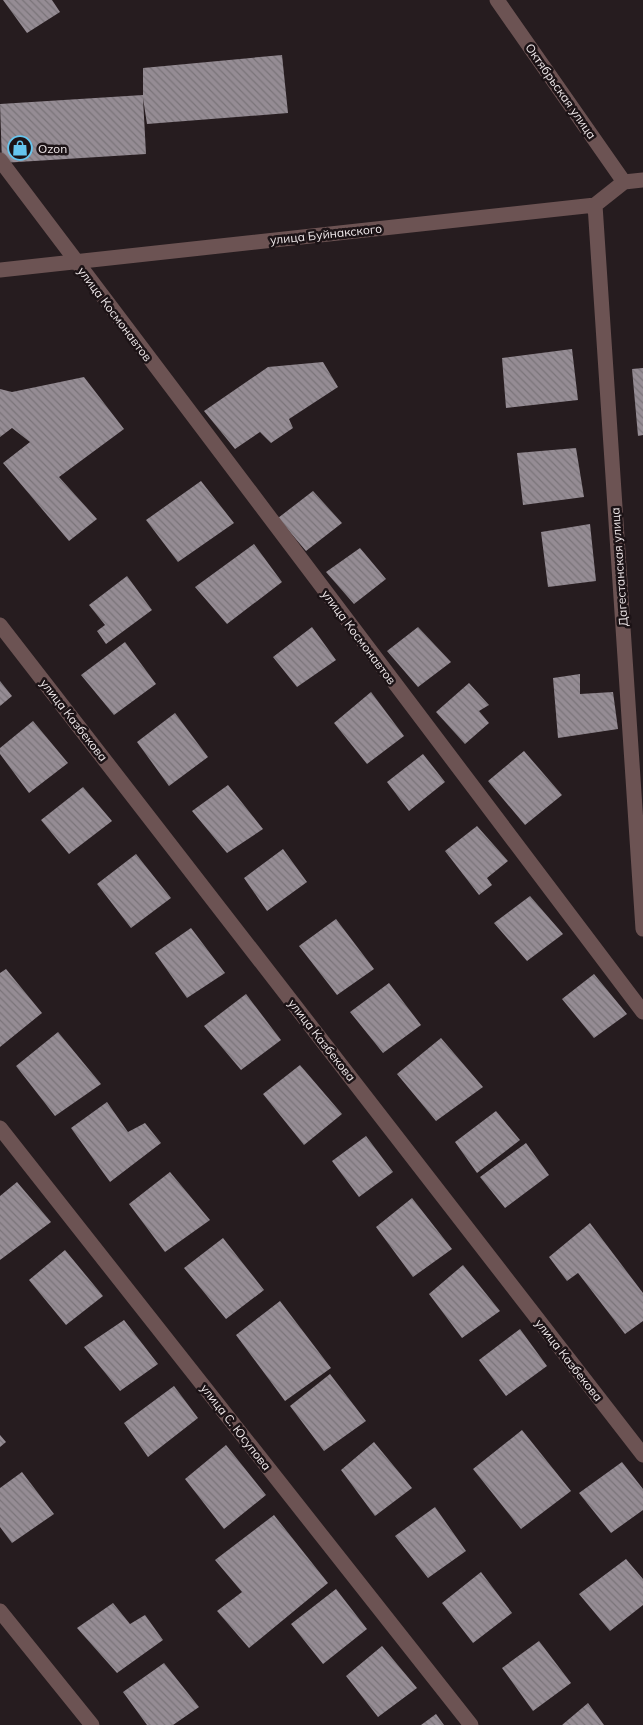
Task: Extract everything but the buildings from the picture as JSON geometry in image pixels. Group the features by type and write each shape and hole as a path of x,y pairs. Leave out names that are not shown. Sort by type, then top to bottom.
{"street":[{"name":"Октябрьская улица","path":"497,0 624,182"},
{"name":"улица Космонавтов","path":"0,160 643,1012"},
{"path":"595,205 624,182 643,180"},
{"name":"улица Буйнакского","path":"0,270 595,205"},
{"name":"Дагестанская улица","path":"595,205 643,929"},
{"name":"улица Казбекова","path":"0,625 643,1455"},
{"name":"улица С. Юсупова","path":"0,1128 471,1725"},
{"path":"0,1610 92,1725"}],"place":[{"name":"Ozon","path":"20,148"}]}
